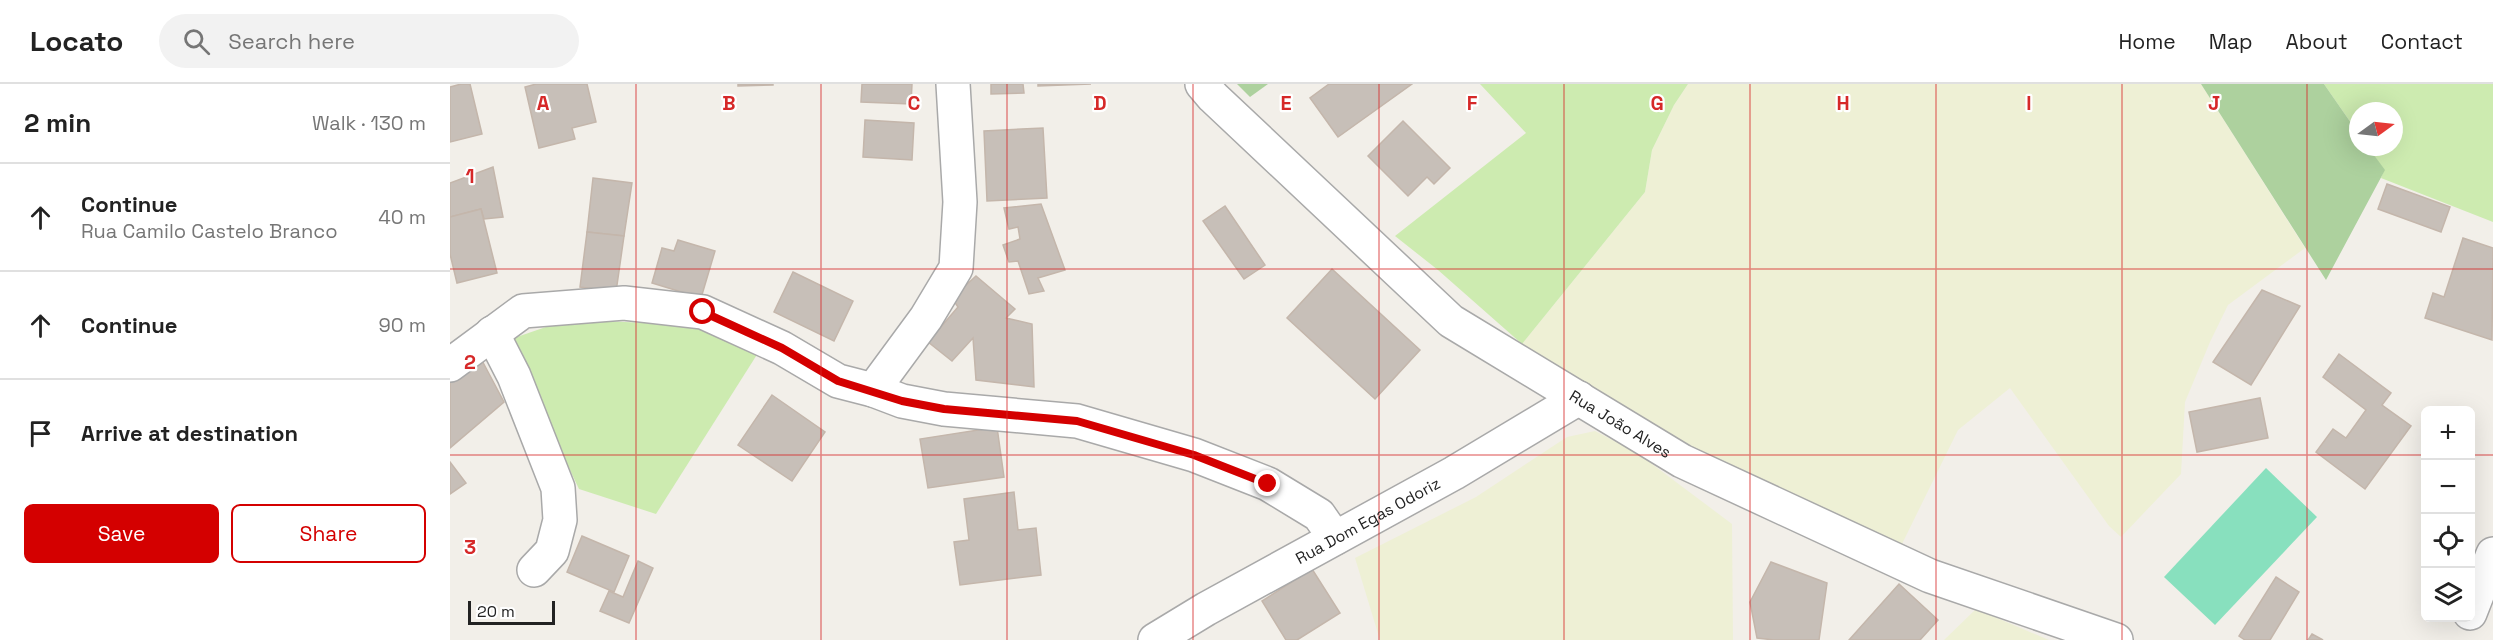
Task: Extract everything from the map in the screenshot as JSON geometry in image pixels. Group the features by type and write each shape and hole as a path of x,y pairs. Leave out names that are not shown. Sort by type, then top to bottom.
{"street":[{"path":"873,390 913,336 956,268 960,202 953,84"},
{"name":"Rua João Alves","path":"1203,84 1222,105 1451,321 1682,461 1930,576 2116,640"},
{"path":"450,365 523,311 624,303 703,312 782,348 838,381 873,390 902,401 944,409 1077,421 1194,455 1268,484 1318,516 1335,538"},
{"path":"492,333 518,386 558,488 560,520 552,551 534,570"},
{"name":"Rua Dom Egas Odoriz","path":"1155,640 1454,472 1579,398"},
{"path":"2475,600 2493,554"},
{"path":"2461,640 2468,622"}],"green space":[{"path":"1237,84 1268,84 1250,97"},
{"path":"1480,84 1688,84 1674,105 1652,150 1645,192 1522,344 1438,270 1395,236 1526,133"},
{"path":"1688,84 2201,84 2305,248 2228,305 2185,402 2181,474 2121,537 2109,526 2010,388 1958,430 1901,546 1737,478 1522,344 1645,192 1652,150 1674,105"},
{"path":"2201,84 2324,84 2349,120 2349,156 2375,156 2385,170 2326,280"},
{"path":"2324,84 2493,84 2493,222 2381,178 2384,170 2374,156 2403,156 2403,102 2349,102 2349,120"},
{"path":"569,319 700,326 758,353 656,514 579,489 542,411 514,338"},
{"path":"1595,431 1636,452 1732,524 1733,640 1380,640 1355,558 1476,497 1567,437"},
{"path":"2266,468 2317,517 2215,625 2164,577"},
{"path":"1976,609 2049,640 1944,640"}],"building":[{"path":"470,84 482,134 450,142 450,87"},
{"path":"536,84 587,84 596,122 572,128 575,139 539,148 525,87"},
{"path":"738,84 773,84 773,85 738,86"},
{"path":"862,84 912,84 911,104 861,102"},
{"path":"991,84 1023,84 1024,93 991,94"},
{"path":"1038,84 1091,84 1038,86"},
{"path":"1329,84 1412,84 1338,137 1310,98"},
{"path":"865,120 914,123 912,160 863,157"},
{"path":"1403,121 1450,168 1434,184 1427,177 1408,196 1368,156"},
{"path":"1043,128 1047,198 987,201 984,131"},
{"path":"493,167 503,217 484,219 481,209 450,217 450,183"},
{"path":"593,178 632,183 624,236 587,232"},
{"path":"2387,184 2450,207 2441,232 2378,209"},
{"path":"1041,204 1065,270 1038,278 1044,291 1029,294 1018,261 1009,262 1003,245 1020,239 1018,227 1009,229 1004,208"},
{"path":"1225,206 1265,265 1244,279 1203,221"},
{"path":"481,209 497,273 457,283 450,254 450,217"},
{"path":"587,232 624,236 616,292 580,287"},
{"path":"2463,238 2493,248 2492,340 2425,318 2433,293 2444,297"},
{"path":"678,240 715,251 701,298 652,283 662,248 674,251"},
{"path":"1332,269 1420,350 1375,399 1287,318"},
{"path":"793,272 853,301 834,341 774,312"},
{"path":"976,276 1015,309 1006,318 1032,324 1034,387 976,380 973,338 952,361 928,342 958,307 952,298"},
{"path":"2262,290 2300,306 2251,385 2213,362"},
{"path":"478,353 504,402 450,448 450,378"},
{"path":"2339,354 2391,393 2382,405 2411,426 2365,489 2316,452 2333,429 2346,438 2366,410 2323,377"},
{"path":"772,395 825,432 792,481 738,445"},
{"path":"2260,398 2268,438 2197,452 2189,412"},
{"path":"997,427 1004,477 928,488 920,439"},
{"path":"450,462 466,483 450,494"},
{"path":"1014,492 1018,530 1036,528 1041,575 960,585 954,542 969,540 964,499"},
{"path":"582,536 629,556 614,592 567,572"},
{"path":"638,561 653,568 629,623 600,611 609,591 623,597"},
{"path":"1771,562 1827,583 1819,640 1757,638 1750,602"},
{"path":"1312,569 1340,613 1297,640 1286,640 1262,601"},
{"path":"2276,577 2299,592 2270,640 2245,640 2239,636"},
{"path":"1899,584 1938,620 1920,640 1849,640"},
{"path":"2312,634 2323,640 2308,640"}],"route":[{"path":"703,312 782,348 838,381 873,390 902,401 944,409 1077,421 1194,455 1268,484"}]}
